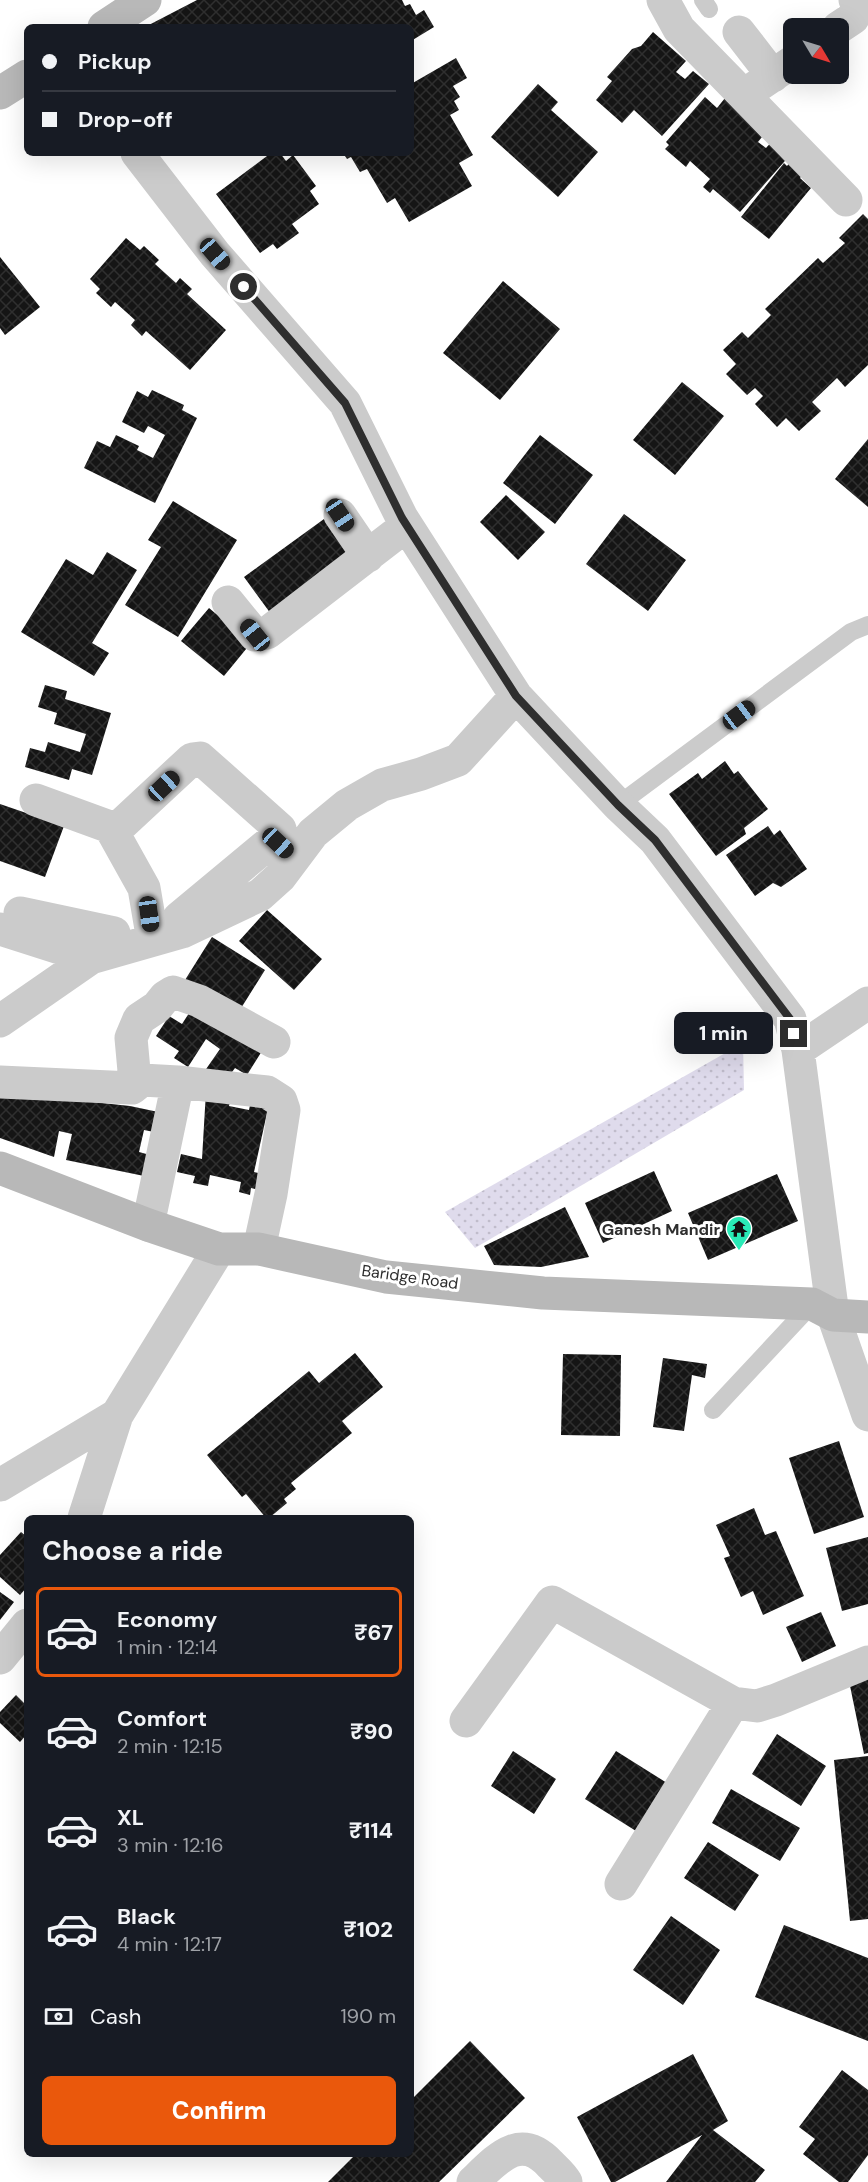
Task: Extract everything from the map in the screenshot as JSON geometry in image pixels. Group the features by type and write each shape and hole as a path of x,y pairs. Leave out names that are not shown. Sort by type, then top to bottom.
{"street":[{"path":"109,24 145,0"},
{"path":"663,0 680,29 846,200"},
{"path":"849,21 853,18 858,4 855,0"},
{"path":"739,32 783,68 744,95"},
{"path":"0,93 24,78"},
{"path":"139,156 215,254 345,403 406,526 516,696 618,805 655,840 790,1019 798,1050 823,1309 868,1414"},
{"path":"340,515 368,556"},
{"path":"228,602 255,635 267,633 406,526"},
{"path":"10,921 134,934 171,924 284,849 313,833 347,805 382,785 458,760 516,696"},
{"path":"10,921 91,958 182,932 260,895 280,877 284,849 280,829 200,758 192,759 121,825 110,827 36,800"},
{"path":"110,827 144,888 151,929"},
{"path":"0,1021 91,958 114,933"},
{"path":"142,1080 134,1071 131,1038 139,1019 173,992 199,1001 274,1042"},
{"path":"798,1050 868,1003"},
{"path":"0,1082 132,1088 142,1080 178,1082 267,1092 281,1101 284,1110 271,1194 259,1249"},
{"path":"148,1225 178,1082"},
{"name":"Baridge Road","path":"0,1168 148,1225 219,1249 259,1249 386,1276 543,1293 823,1309 868,1317"},
{"path":"85,1515 117,1415 219,1249"},
{"path":"0,1485 117,1415"},
{"path":"466,1721 552,1602 734,1703 757,1707 868,1662"},
{"path":"0,1658 24,1629"},
{"path":"621,1884 734,1703"},
{"path":"473,2182 502,2155 522,2148 539,2152 566,2182"}],"lane":[{"path":"618,805 851,632 868,625"},
{"path":"713,1410 823,1309"}],"shaded area":[{"path":"743,1043 744,1090 475,1248 445,1212"}],"building":[{"path":"197,0 402,0 405,6 410,4 416,15 424,10 434,27 414,39 414,24 151,24"},
{"path":"653,32 686,61 676,72 685,79 693,71 709,84 662,136 634,110 622,123 596,100 612,81 607,77 632,49 641,46"},
{"path":"456,58 467,78 453,86 460,97 454,101 459,110 450,115 473,155 459,163 472,186 409,222 395,198 387,203 367,169 360,172 351,157 347,159 345,156 414,156 414,82"},
{"path":"538,84 558,102 551,110 598,152 558,197 491,137"},
{"path":"705,97 717,108 725,98 762,137 758,142 766,148 774,139 791,154 740,212 713,189 710,193 703,187 710,179 690,161 686,167 665,149 669,145 666,142"},
{"path":"267,156 282,156 286,161 294,156 316,186 310,191 319,204 292,224 299,233 277,249 273,244 260,253 216,194"},
{"path":"791,161 804,173 800,178 811,188 769,239 741,217 784,163 787,166"},
{"path":"863,214 868,219 868,365 845,387 837,378 812,402 821,411 799,431 786,418 777,427 755,404 763,396 755,388 747,395 726,374 736,364 723,350 742,332 748,338 771,315 765,309 818,258 823,263 845,243 839,238"},
{"path":"126,238 140,250 144,246 159,260 155,264 176,283 180,278 192,289 187,294 226,330 190,370 146,331 142,336 131,325 135,320 115,302 111,307 96,293 100,289 90,279"},
{"path":"0,257 40,307 5,335 0,328"},
{"path":"503,281 560,329 500,400 443,353"},
{"path":"682,382 724,416 675,475 633,440"},
{"path":"152,390 184,405 182,410 197,418 155,503 84,468 97,441 110,447 116,435 139,446 137,450 153,458 165,435 148,426 144,433 122,422 137,391 148,397"},
{"path":"540,435 593,475 555,524 503,483"},
{"path":"868,439 868,507 835,479"},
{"path":"506,495 545,532 518,560 480,522"},
{"path":"173,501 237,540 178,637 125,605 161,547 148,540"},
{"path":"624,514 686,560 648,611 586,564"},
{"path":"324,519 350,556 271,614 244,577"},
{"path":"107,552 137,570 92,643 109,653 94,676 21,632 66,559 93,575"},
{"path":"209,608 251,643 224,676 181,641"},
{"path":"45,685 67,691 65,699 111,713 92,775 72,769 69,780 25,767 30,748 45,752 48,742 80,752 86,734 54,724 57,713 38,707"},
{"path":"725,761 734,774 738,771 768,809 744,828 746,834 716,856 669,794 698,773 702,779"},
{"path":"0,804 64,826 45,877 0,861"},
{"path":"768,826 774,835 780,830 807,869 781,887 773,883 755,896 726,855"},
{"path":"267,910 322,959 294,990 239,941"},
{"path":"212,937 265,970 238,1013 185,980"},
{"path":"193,1007 262,1051 247,1075 235,1068 229,1076 204,1072 220,1049 206,1039 188,1067 174,1058 179,1051 156,1036 169,1016 182,1024"},
{"path":"206,1091 232,1092 229,1106 249,1110 251,1100 269,1104 254,1172 267,1175 264,1191 251,1188 250,1195 239,1192 241,1182 210,1175 208,1186 193,1183 195,1176 177,1172 181,1154 202,1159"},
{"path":"0,1092 130,1106 163,1113 159,1133 144,1130 139,1152 154,1156 149,1177 66,1160 72,1134 59,1131 54,1157 0,1138"},
{"path":"654,1171 672,1211 603,1243 585,1203"},
{"path":"777,1174 798,1221 708,1260 688,1213"},
{"path":"565,1207 589,1257 541,1267 494,1265 484,1246"},
{"path":"355,1353 383,1387 342,1421 352,1433 291,1483 296,1489 284,1499 287,1503 273,1515 264,1515 246,1494 242,1497 207,1455 309,1371 319,1383"},
{"path":"563,1354 621,1355 620,1436 561,1435"},
{"path":"663,1358 707,1364 705,1378 692,1375 684,1431 653,1427"},
{"path":"839,1441 864,1517 814,1534 789,1458"},
{"path":"754,1508 765,1535 776,1531 804,1596 763,1615 753,1591 741,1597 724,1558 730,1556 716,1525"},
{"path":"21,1532 24,1534 24,1590 20,1595 0,1577 0,1555"},
{"path":"868,1537 868,1604 842,1611 826,1548"},
{"path":"0,1592 14,1602 0,1620"},
{"path":"821,1612 836,1646 802,1662 786,1627"},
{"path":"868,1676 868,1753 864,1754 849,1681"},
{"path":"16,1695 24,1703 24,1737 20,1742 0,1723 0,1712"},
{"path":"777,1734 826,1766 801,1806 752,1774"},
{"path":"513,1751 556,1779 534,1814 491,1786"},
{"path":"616,1751 667,1783 636,1831 585,1799"},
{"path":"868,1756 868,1919 850,1921 834,1760"},
{"path":"731,1789 800,1828 780,1861 712,1823"},
{"path":"708,1842 759,1875 735,1911 684,1878"},
{"path":"671,1916 720,1950 683,2005 633,1970"},
{"path":"784,1925 868,1958 868,2041 755,1997"},
{"path":"470,2041 525,2098 439,2182 328,2182 353,2157 414,2157 414,2097"},
{"path":"693,2054 728,2121 713,2130 765,2170 755,2182 666,2182 702,2135 615,2182 611,2182 577,2117"},
{"path":"842,2070 868,2090 868,2155 848,2182 839,2182 803,2154 815,2139 799,2127"}],"place":[{"name":"Ganesh Mandir","path":"739,1252"}],"route":[{"path":"244,287 345,403 402,518 516,696 618,805 655,840 790,1019 794,1034"}]}
